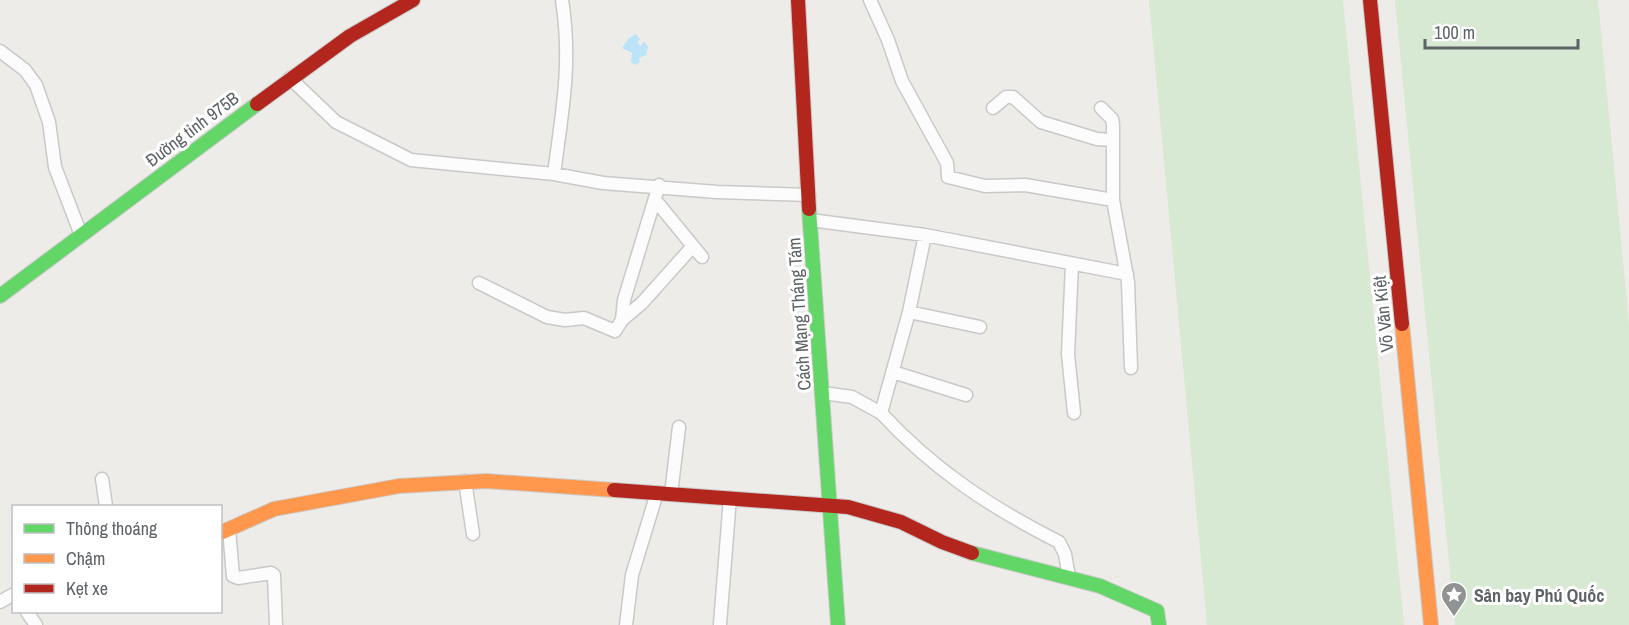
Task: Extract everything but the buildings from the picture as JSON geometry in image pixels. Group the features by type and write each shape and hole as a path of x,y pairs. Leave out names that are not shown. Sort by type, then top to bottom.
{"street":[{"name":"Đường tỉnh 975B","path":"0,296 290,78 350,36 413,0"},
{"path":"554,174 568,63 568,36 562,0"},
{"name":"Cách Mạng Tháng Tám","path":"798,0 810,220 838,625"},
{"path":"870,0 888,40 902,81 947,163 948,177 985,186 1025,185 1113,201"},
{"name":"Võ Văn Kiệt","path":"1370,0 1431,625"},
{"path":"0,51 25,70 36,85 48,122 56,167 81,235"},
{"path":"290,78 336,122 411,160 554,174 603,183 659,185 717,192 809,195"},
{"path":"993,108 1006,97 1013,96 1041,122 1097,139 1113,140"},
{"path":"1101,108 1113,119 1113,201 1127,274 1131,368"},
{"path":"622,320 624,300 659,185"},
{"path":"656,201 702,257"},
{"path":"810,220 925,235 1127,274"},
{"path":"881,413 909,312 925,235"},
{"path":"479,284 547,317 566,320 584,318 615,331 622,320 642,303 693,246"},
{"path":"1072,264 1068,354 1074,412"},
{"path":"909,312 981,327"},
{"path":"892,372 966,395"},
{"path":"822,393 852,397 881,413 912,447 975,495 1059,542 1065,554 1069,578"},
{"path":"626,625 632,575 664,494 679,427"},
{"path":"102,479 106,505"},
{"path":"276,625 274,575 271,573 238,578 233,576 225,531 274,509 399,486 465,481 831,506 882,516 958,548 1100,586 1157,611 1159,625"},
{"path":"465,481 473,534"},
{"path":"720,624 730,498"}],"green space":[{"path":"1149,0 1343,0 1404,625 1207,625"},
{"path":"1395,0 1598,0 1629,324 1629,625 1455,625"}],"water":[{"path":"636,34 640,39 637,43 641,46 644,41 648,47 646,55 639,58 640,62 635,65 631,62 632,53 622,48 629,38"}],"traffic: fast":[{"path":"0,296 257,104"},
{"path":"809,209 838,625"},
{"path":"972,553 1100,586 1157,611 1159,625"}],"traffic: slow":[{"path":"1402,324 1431,625"},
{"path":"222,532 274,509 399,486 486,481 614,490"}],"traffic: jam":[{"path":"257,104 350,36 413,0"},
{"path":"798,0 809,209"},
{"path":"1370,0 1402,324"},
{"path":"614,490 848,507 901,522 942,542 972,553"}],"place":[{"name":"Sân bay Phú Quốc","path":"1454,618"}]}
